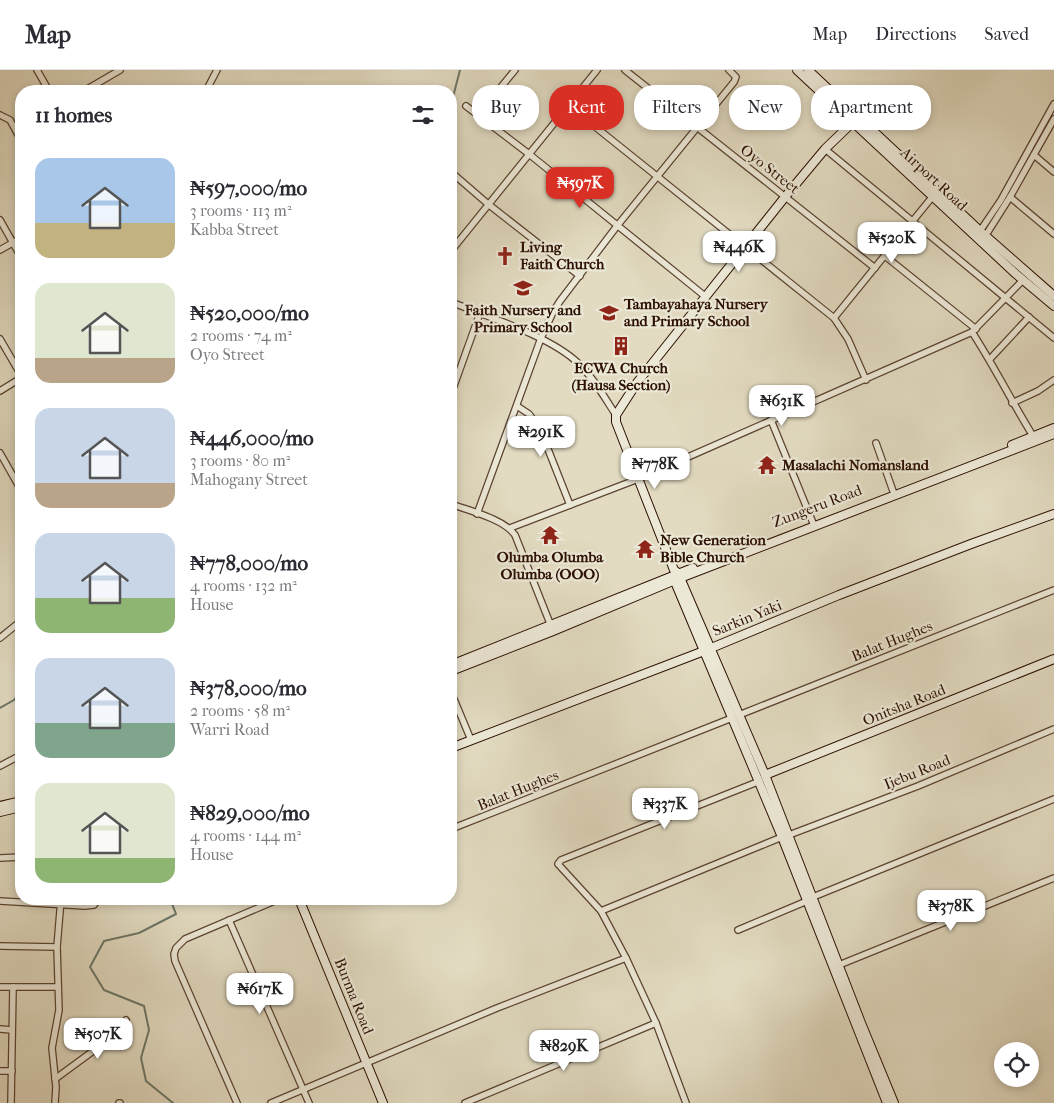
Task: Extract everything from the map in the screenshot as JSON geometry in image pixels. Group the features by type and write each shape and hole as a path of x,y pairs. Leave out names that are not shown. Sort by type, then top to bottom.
{"street":[{"path":"37,70 46,85"},
{"path":"94,85 120,70"},
{"path":"209,85 217,70"},
{"path":"503,85 515,70"},
{"path":"585,85 597,70"},
{"name":"Oyo Street","path":"625,70 644,85"},
{"path":"719,101 736,79 735,75 729,70"},
{"name":"Airport Road","path":"797,70 813,85"},
{"name":"Airport Road","path":"808,70 981,236 1023,280 1054,306"},
{"path":"981,236 1054,104"},
{"path":"466,106 472,110"},
{"path":"0,115 10,120 15,129"},
{"path":"981,236 1010,197 1034,155 1052,130 1054,119"},
{"path":"1043,124 1052,130"},
{"path":"457,239 488,204 549,129"},
{"path":"498,130 706,297"},
{"path":"600,130 834,318 848,339 866,380"},
{"path":"477,514 541,338 553,312 617,226 696,130"},
{"name":"Oyo Street","path":"701,130 875,268"},
{"path":"616,415 636,384 785,197 825,149 845,130"},
{"name":"Airport Road","path":"862,130 933,196 1054,296"},
{"path":"825,149 1054,338"},
{"path":"1034,155 1054,172"},
{"path":"457,177 580,276"},
{"path":"834,318 933,196"},
{"path":"1010,197 1054,234"},
{"path":"0,220 15,246"},
{"path":"0,250 13,243"},
{"path":"886,256 974,330 1012,402 1033,436"},
{"path":"510,528 638,479 866,380 974,330 1023,280"},
{"path":"457,304 541,338 558,348 577,362 594,381 616,415 618,429 676,576 786,836 874,1064 894,1103"},
{"path":"457,377 480,313"},
{"path":"990,359 1029,317"},
{"path":"0,338 15,366"},
{"path":"1012,402 1038,391 1054,380"},
{"path":"0,391 15,381"},
{"path":"517,406 529,414 540,429 570,504"},
{"path":"771,420 812,523"},
{"name":"Zungeru Road","path":"457,662 1054,428"},
{"path":"457,669 553,631 676,576 1054,434"},
{"path":"876,444 893,491"},
{"path":"0,453 15,479"},
{"path":"457,506 510,528 515,535 551,626"},
{"name":"Sarkin Yaki","path":"457,746 971,544 1054,514"},
{"name":"Balat Hughes","path":"457,827 1054,590"},
{"path":"0,638 15,626"},
{"name":"Onitsha Road","path":"601,912 558,864 561,860 1054,659"},
{"path":"457,706 471,740"},
{"name":"Ijebu Road","path":"601,912 786,836 918,786 1054,729"},
{"path":"0,766 15,758"},
{"path":"738,930 1054,799"},
{"path":"0,806 15,802"},
{"path":"0,812 15,808"},
{"path":"0,858 15,857"},
{"path":"840,965 1054,878"},
{"path":"810,899 840,965 887,1103"},
{"path":"0,901 15,901"},
{"path":"55,1103 52,1048 59,1010 57,947 61,905"},
{"path":"237,1103 175,961 174,954 176,948 185,939 265,905"},
{"name":"Burma Road","path":"301,905 383,1103"},
{"path":"601,912 626,958 656,1024 686,1103"},
{"path":"229,920 309,1103"},
{"path":"0,946 57,947"},
{"path":"271,1103 497,1008 626,958"},
{"path":"0,987 58,987"},
{"path":"11,1103 13,987"},
{"path":"55,1078 104,1043 126,1020"},
{"path":"465,1103 656,1024"},
{"path":"0,1029 12,1030"},
{"path":"0,1071 12,1071"}],"waterway":[{"path":"456,85 460,70"},
{"path":"0,708 15,699"},
{"path":"172,905 176,914 139,933 104,941 90,967 104,990 144,1006 149,1030 141,1058 146,1081 173,1103"}],"place":[{"name":"Living Faith Church","path":"505,256"},
{"name":"Faith Nursery and Primary School","path":"523,288"},
{"name":"Tambayahaya Nursery and Primary School","path":"609,313"},
{"name":"ECWA Church (Hausa Section)","path":"621,346"},
{"name":"Masalachi Nomansland","path":"767,465"},
{"name":"Olumba Olumba Olumba (OOO)","path":"550,535"},
{"name":"New Generation Bible Church","path":"645,549"}]}
